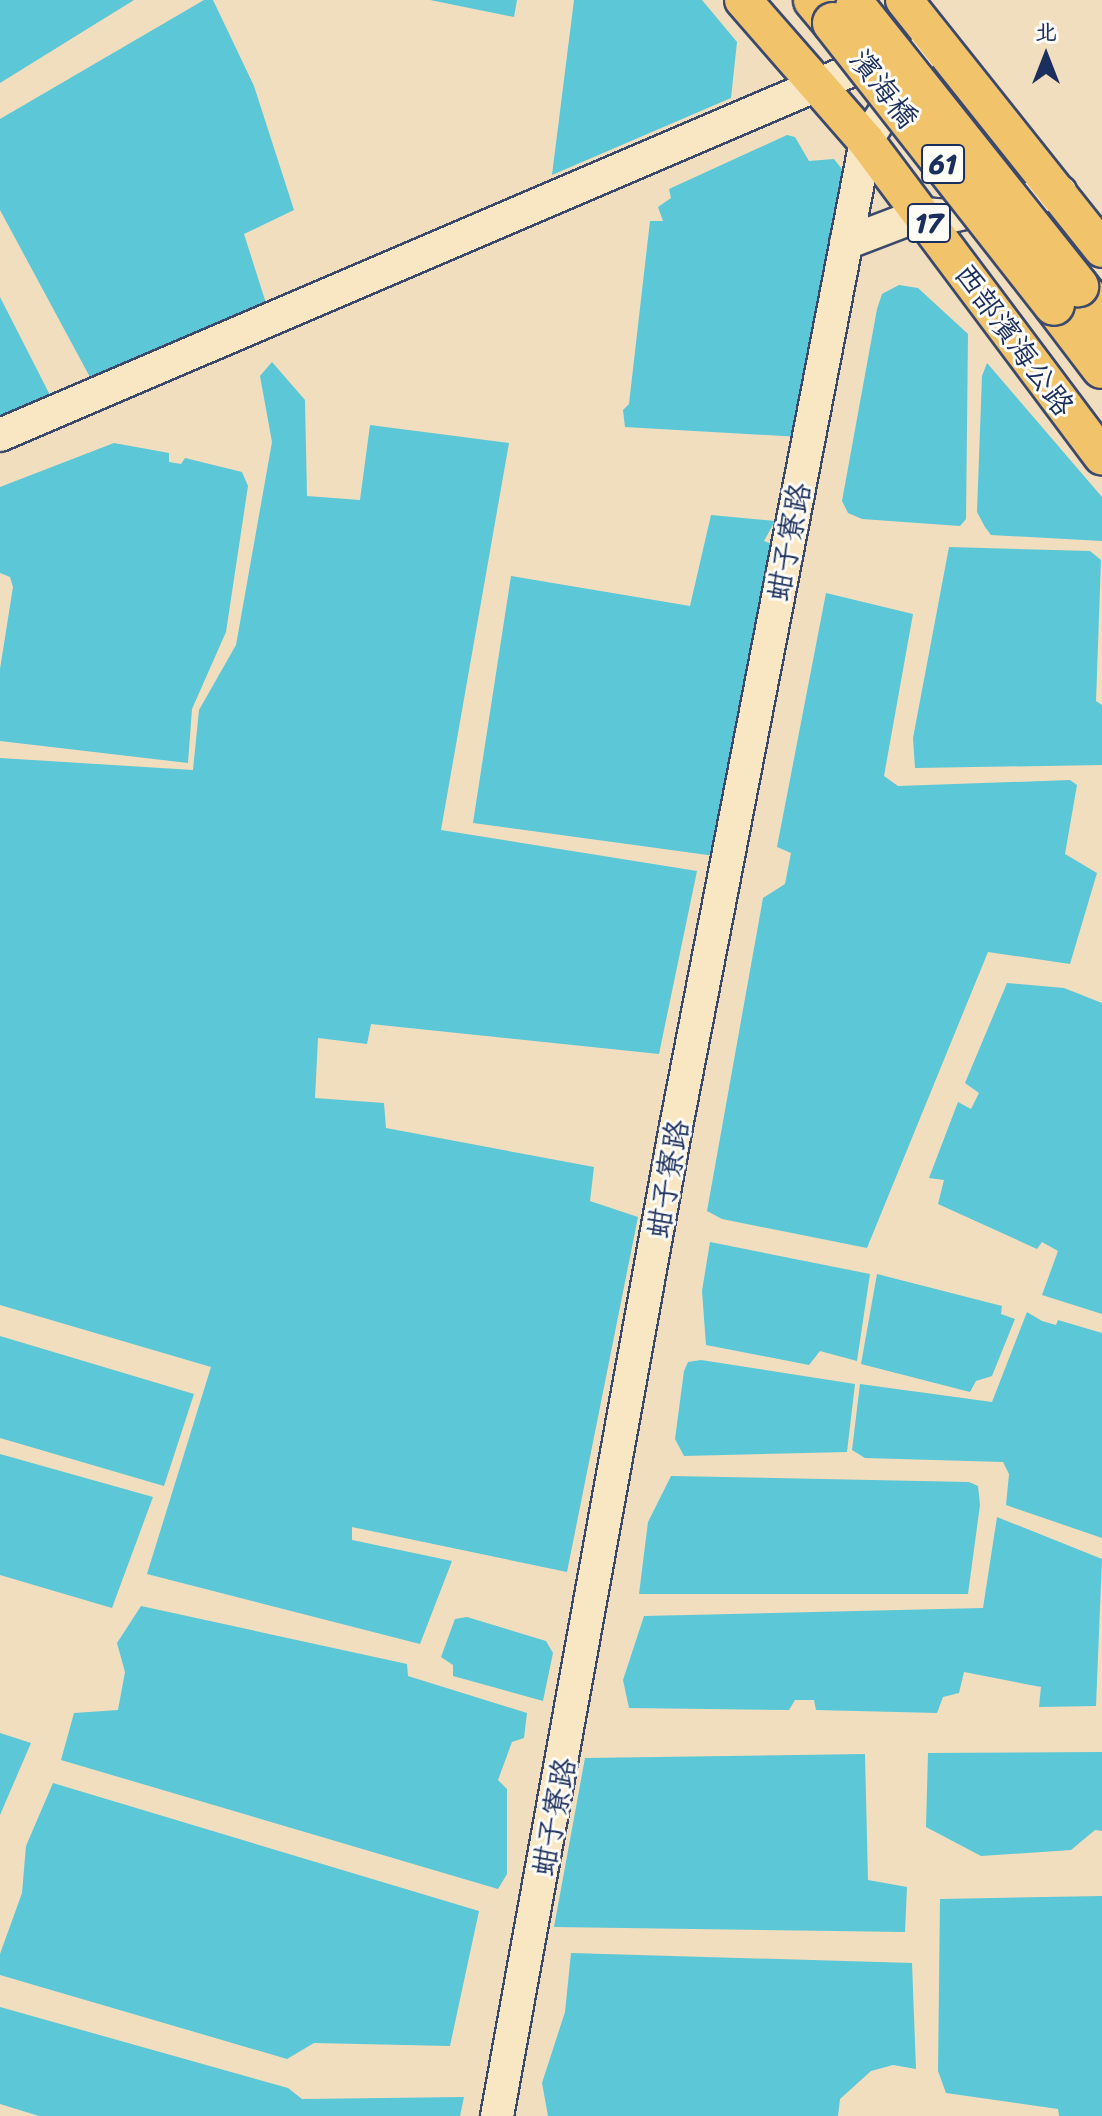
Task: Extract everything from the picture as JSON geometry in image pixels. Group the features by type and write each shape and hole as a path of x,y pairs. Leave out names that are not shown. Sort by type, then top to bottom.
{"highway":[{"name":"濱海橋","path":"838,8 1078,302"},
{"name":"61","path":"1078,302 1102,368"}],"main road":[{"name":"西部濱海公路","path":"743,0 813,87 866,141 1102,457"},
{"path":"904,0 1060,192 1102,249"}],"street":[{"path":"0,435 933,36"},
{"path":"866,141 933,36"},
{"path":"922,214 964,167 980,96"},
{"name":"蚶子寮路","path":"497,2116 614,1493 674,1137 866,141"},
{"path":"846,243 922,214 951,216 1060,192"}],"water":[{"path":"0,0 134,0 0,83"},
{"path":"204,0 213,0 254,86 294,210 244,234 271,319 91,379 0,210 0,119"},
{"path":"430,0 517,0 514,17"},
{"path":"574,0 702,0 737,42 731,98 552,175"},
{"path":"787,135 795,137 809,161 834,159 845,173 801,437 625,427 623,410 629,404 650,221 663,221 658,207 671,198 669,189"},
{"path":"899,285 918,288 968,334 966,519 960,526 862,519 848,513 842,501 877,309 882,294"},
{"path":"0,297 53,401 0,421"},
{"path":"272,362 305,400 307,496 360,500 370,425 509,443 441,830 697,871 659,1054 371,1024 367,1044 318,1038 315,1098 384,1103 386,1128 594,1167 590,1201 638,1217 567,1572 352,1527 352,1540 452,1561 420,1644 147,1574 211,1367 0,1305 0,758 193,770 199,710 236,645 272,442 260,376"},
{"path":"987,363 1102,497 1102,541 991,535 985,527 977,512 982,376"},
{"path":"114,443 169,453 169,462 181,464 185,458 242,472 248,486 226,632 192,709 188,763 0,741 0,669 13,587 10,577 0,573 0,487"},
{"path":"711,515 775,521 764,541 780,547 715,856 473,823 511,576 690,606"},
{"path":"949,547 1090,551 1101,560 1096,701 1102,705 1102,765 915,768 913,738"},
{"path":"826,593 913,614 884,776 898,786 1070,780 1077,785 1065,854 1097,873 1070,964 988,952 867,1248 722,1219 707,1211 763,898 785,884 791,853 777,847"},
{"path":"1007,983 1064,988 1102,1003 1102,1314 1042,1295 1058,1251 1042,1242 1037,1249 938,1204 944,1180 929,1178 958,1102 971,1109 979,1093 965,1083"},
{"path":"710,1242 870,1274 857,1361 820,1351 809,1365 706,1345 702,1291"},
{"path":"877,1274 1002,1306 1001,1314 1015,1319 992,1376 976,1381 970,1392 861,1364"},
{"path":"1027,1312 1056,1325 1058,1320 1102,1333 1102,1538 1006,1505 1009,1474 1003,1462 865,1458 852,1450 860,1384 992,1402"},
{"path":"0,1336 194,1394 164,1486 0,1438"},
{"path":"701,1360 855,1384 847,1452 684,1456 675,1439 684,1371 688,1362"},
{"path":"0,1454 153,1497 112,1608 0,1575"},
{"path":"671,1476 969,1482 978,1486 980,1505 968,1594 639,1594 648,1522"},
{"path":"997,1517 1102,1559 1096,1706 1039,1707 1041,1687 964,1672 959,1693 943,1697 937,1713 816,1710 814,1700 795,1700 789,1710 629,1708 623,1680 644,1616 983,1608"},
{"path":"141,1606 407,1664 408,1676 527,1713 524,1738 512,1742 498,1780 507,1789 507,1874 498,1889 61,1760 74,1713 118,1710 125,1672 117,1643"},
{"path":"467,1617 546,1641 553,1653 543,1701 453,1676 453,1665 441,1657 455,1619"},
{"path":"0,1733 31,1743 0,1815"},
{"path":"1102,1752 1102,1831 1095,1830 1071,1850 981,1856 926,1827 928,1753"},
{"path":"865,1754 868,1880 907,1887 905,1932 554,1927 585,1758"},
{"path":"53,1783 479,1911 450,2046 314,2043 287,2059 0,1975 0,1954 22,1893 26,1846"},
{"path":"1102,1896 1102,2116 1059,2116 1058,2109 946,2093 938,2071 940,1899"},
{"path":"571,1953 912,1963 916,2069 893,2065 871,2071 840,2099 838,2116 548,2116 542,2083 565,2012"},
{"path":"0,2007 288,2088 302,2099 464,2097 460,2116 39,2116 0,2104"}]}
